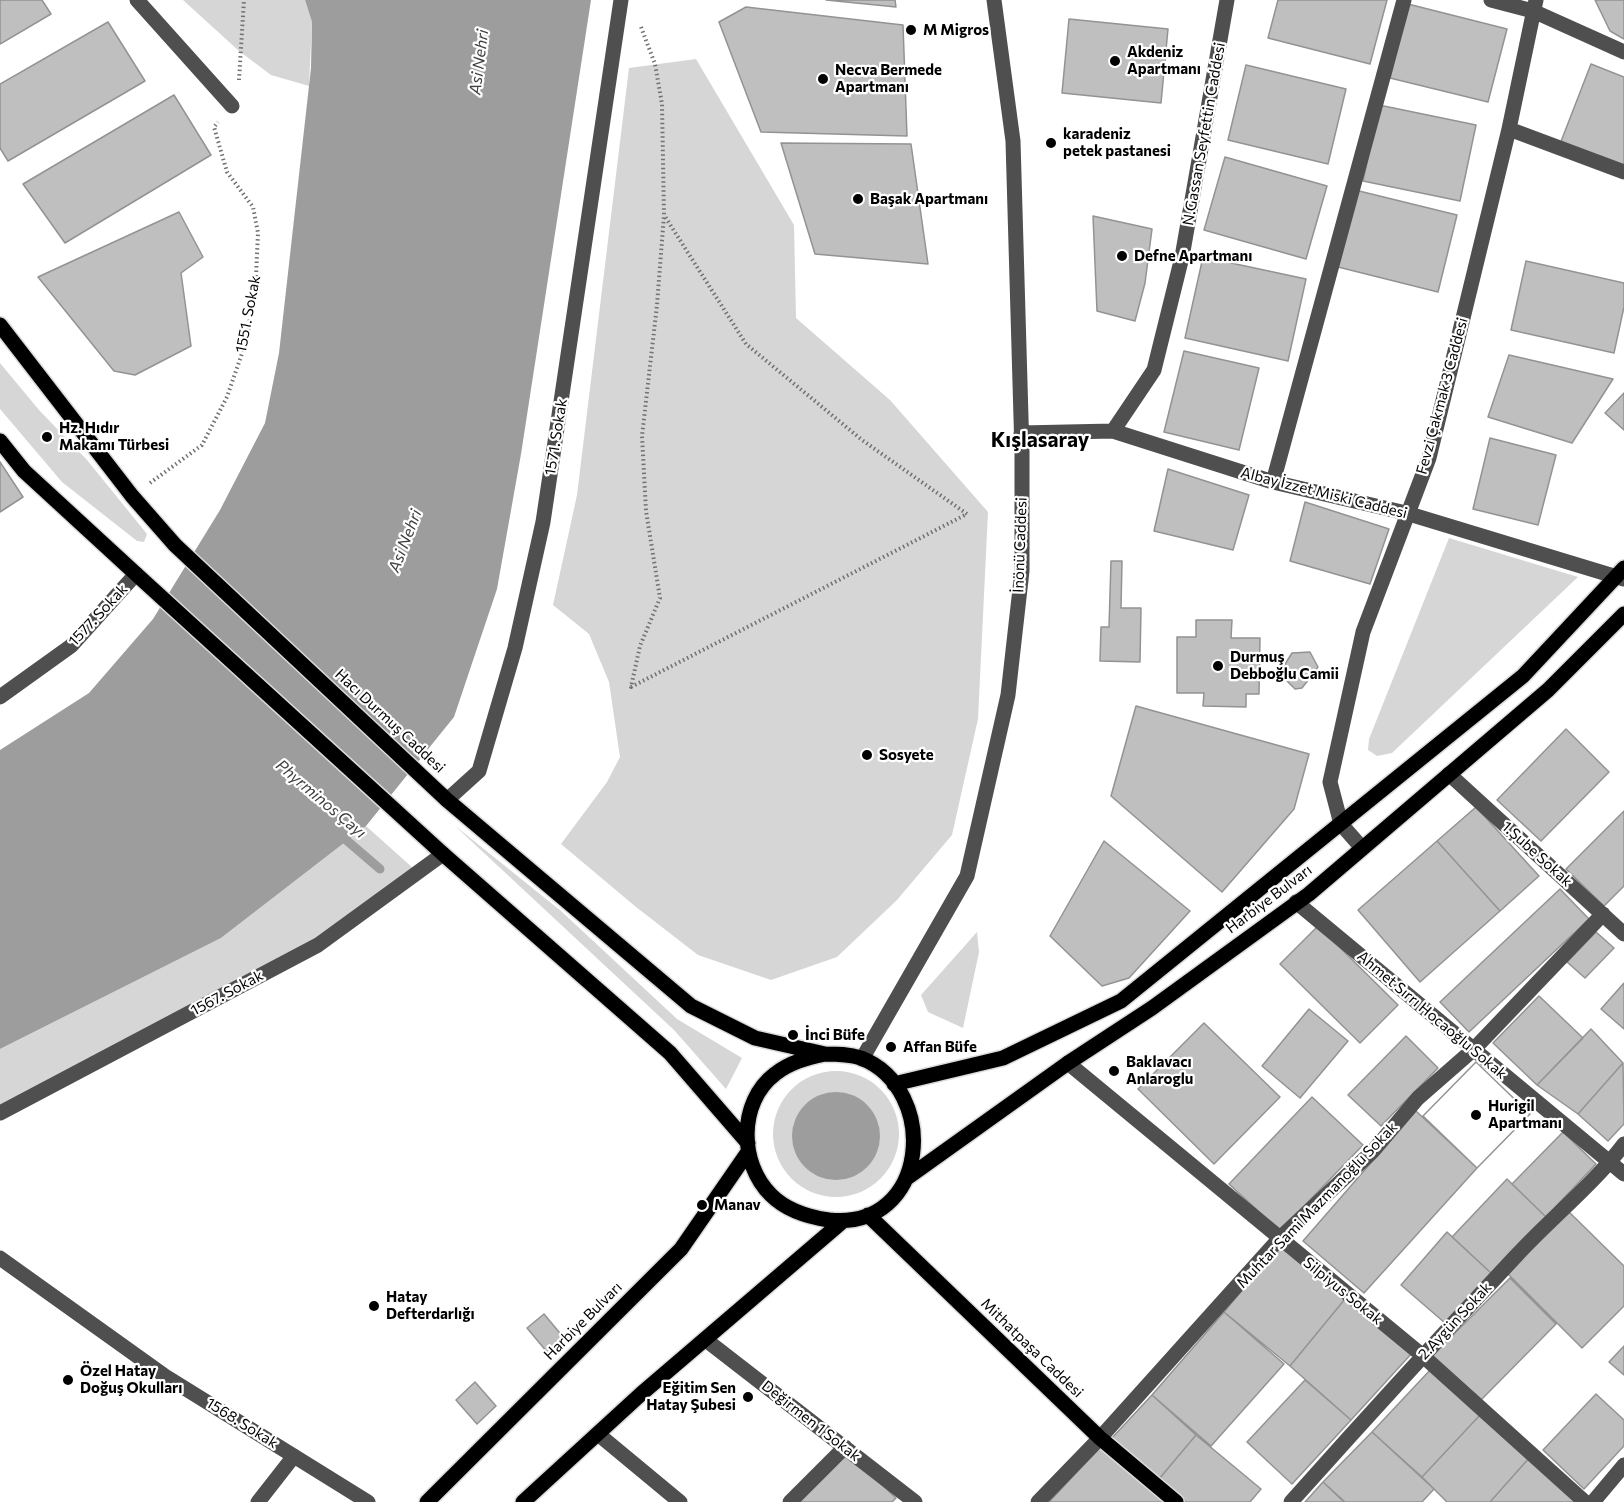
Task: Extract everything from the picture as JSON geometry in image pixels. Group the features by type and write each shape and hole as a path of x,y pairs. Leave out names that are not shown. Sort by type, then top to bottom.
{"main road":[{"name":"Hacı Durmuş Caddesi","path":"0,325 132,496 175,545 447,800 691,1006 755,1038 825,1054"},
{"path":"0,441 24,471 136,574 443,854 670,1053 748,1147"},
{"name":"Harbiye Bulvarı","path":"894,1084 1003,1058 1121,1001 1523,676 1621,575"},
{"name":"Harbiye Bulvarı","path":"907,1178 1068,1063 1152,1008 1296,902 1548,690 1624,614"},
{"name":"Harbiye Bulvarı","path":"825,1054 862,1059 894,1084 907,1106 914,1154 907,1178 891,1202 868,1215 843,1221 816,1218 792,1210 771,1195 756,1176 748,1147 747,1123 756,1097 774,1074 797,1060 825,1054"},
{"name":"Harbiye Bulvarı","path":"427,1502 681,1249 748,1147"},
{"name":"Mithatpaşa Caddesi","path":"868,1215 1100,1438 1176,1502"},
{"name":"Harbiye Bulvarı","path":"524,1502 598,1434 843,1221"}],"street":[{"path":"137,0 232,106"},
{"name":"1571. Sokak","path":"447,800 480,771 515,648 533,568 543,522 621,0"},
{"name":"İnönü Caddesi","path":"862,1059 967,876 1008,695 1022,571 1021,433 1013,141 994,0"},
{"name":"N.Gassan Seyfettin Caddesi","path":"1113,431 1154,370 1182,256 1227,0"},
{"path":"1273,482 1404,0"},
{"path":"1491,0 1535,6 1624,52"},
{"name":"Fevzi Çakmak 3 Caddesi","path":"1362,848 1341,824 1330,782 1363,632 1406,513 1429,458 1509,129 1535,6"},
{"path":"1509,129 1624,172"},
{"name":"Albay İzzet Miski Caddesi","path":"1021,433 1113,431 1273,482 1406,513 1621,575"},
{"name":"1577. Sokak","path":"0,697 71,646 136,574"},
{"name":"1.Şube Sokak","path":"1449,774 1624,934"},
{"name":"1567. Sokak","path":"0,1113 318,945 443,854"},
{"name":"Ahmet Sırrı Hocaoğlu Sokak","path":"1296,902 1624,1173"},
{"name":"Muhtar Sami Mazmanoğlu Sokak","path":"1038,1502 1100,1438 1279,1239 1373,1151 1418,1098 1474,1049 1603,914"},
{"name":"Silpiyus Sokak","path":"1068,1063 1423,1356 1585,1502"},
{"name":"2.Aygün Sokak","path":"1291,1502 1525,1246 1610,1162 1624,1144"},
{"name":"1568. Sokak","path":"0,1258 165,1376 368,1502"},
{"name":"Değirmen 1 Sokak","path":"706,1340 915,1502"},
{"path":"598,1434 680,1502"},
{"path":"790,1502 845,1447"},
{"path":"258,1502 294,1456"},
{"path":"1593,1502 1624,1465"}],"path":[{"name":"1551. Sokak","path":"132,496 202,445 227,397 247,339 256,276 258,233 253,207 227,172 214,127 238,100 244,0"},
{"path":"638,21 655,64 662,104 664,215 657,305 642,436 646,511 660,598 640,646 631,687 968,514 862,440 746,344 664,215"}],"shaded area":[{"path":"183,0 305,0 312,22 309,86 271,75 239,51"},
{"path":"696,59 794,225 796,318 890,400 988,512 978,719 952,835 897,900 837,957 771,980 698,955 561,844 607,782 620,757 609,682 589,634 553,605 577,495 629,68"},
{"path":"0,363 39,410 87,460 147,534 144,542 137,541 62,482 0,409"},
{"path":"1449,538 1578,577 1392,753 1377,756 1368,750 1369,739"},
{"path":"454,825 561,911 677,1019 742,1058 726,1089 674,1030"},
{"path":"366,826 423,877 332,942 0,1116 0,1049 221,938"},
{"path":"977,932 979,952 963,1028 928,1012 921,995"},
{"path":"836,1071 860,1076 881,1089 894,1110 899,1134 894,1158 881,1179 860,1192 836,1197 812,1192 791,1179 778,1158 773,1134 778,1110 791,1089 812,1076"}],"water":[{"name":"Asi Nehri","path":"305,0 591,0 521,454 497,589 454,717 366,826 221,938 0,1049 0,750 89,693 153,619 220,510 265,423 279,353 311,68 312,22"},
{"path":"836,1092 861,1099 873,1111 880,1136 873,1161 861,1173 836,1180 811,1173 799,1161 792,1136 799,1111 811,1099"}],"building":[{"path":"0,0 42,0 51,14 0,44"},
{"path":"826,0 895,0 896,7"},
{"path":"1278,0 1387,0 1370,64 1268,38"},
{"path":"1595,0 1624,0 1624,39 1610,31"},
{"path":"1408,4 1507,29 1488,102 1390,78"},
{"name":"Necva Bermede Apartmanı","path":"746,7 903,25 907,136 761,132 719,22"},
{"name":"Akdeniz Apartmanı","path":"1069,19 1168,29 1161,103 1062,93"},
{"path":"108,22 145,81 8,161 0,148 0,84"},
{"path":"1591,64 1624,77 1624,168 1560,144"},
{"path":"1246,65 1346,89 1328,164 1228,140"},
{"path":"174,95 211,155 65,243 23,184"},
{"path":"1379,105 1476,125 1460,201 1363,181"},
{"name":"Başak Apartmanı","path":"781,143 911,144 928,264 815,254"},
{"path":"1225,157 1327,186 1306,259 1204,230"},
{"path":"1355,190 1457,215 1438,292 1338,267"},
{"path":"179,212 203,257 181,273 191,346 135,375 114,371 38,277"},
{"name":"Defne Apartmanı","path":"1093,216 1152,229 1145,283 1135,321 1097,311"},
{"path":"1203,257 1306,279 1288,361 1185,338"},
{"path":"1526,261 1624,283 1624,307 1614,353 1511,330"},
{"path":"1184,351 1259,368 1239,450 1164,432"},
{"path":"1509,355 1613,379 1572,443 1488,417"},
{"path":"1624,393 1624,430 1605,413"},
{"path":"1490,438 1556,455 1538,525 1473,509"},
{"path":"0,462 23,497 0,512"},
{"path":"1168,469 1249,495 1233,550 1154,531"},
{"path":"1305,502 1389,529 1370,584 1290,561"},
{"path":"1111,561 1122,561 1121,608 1141,608 1140,662 1100,661 1101,627 1109,627"},
{"name":"Durmuş Debboğlu Camii","path":"1196,620 1232,620 1231,638 1260,638 1259,694 1246,694 1246,707 1203,706 1204,693 1177,693 1177,637 1196,637"},
{"path":"1310,652 1318,667 1302,688 1295,689 1285,679 1285,664 1292,653"},
{"path":"1136,706 1309,754 1294,809 1222,892 1111,796"},
{"path":"1566,729 1609,772 1541,841 1497,800"},
{"path":"1476,807 1539,876 1500,911 1437,841"},
{"path":"1624,811 1624,886 1604,906 1566,869"},
{"path":"1104,841 1190,911 1129,978 1102,986 1050,936"},
{"path":"1437,841 1500,911 1420,982 1358,910"},
{"path":"1560,889 1589,919 1469,1032 1440,1002"},
{"path":"1318,926 1398,1005 1360,1043 1280,964"},
{"path":"1596,932 1614,948 1585,978 1567,962"},
{"path":"1624,983 1624,1029 1601,1009"},
{"path":"1539,996 1583,1038 1537,1085 1493,1043"},
{"path":"1309,1009 1348,1041 1300,1098 1262,1066"},
{"path":"1204,1023 1280,1097 1214,1164 1138,1089"},
{"path":"1591,1029 1623,1063 1578,1114 1537,1085"},
{"path":"1406,1036 1438,1068 1381,1126 1348,1095"},
{"name":"Hurigil Apartmanı","path":"1476,1062 1530,1114 1477,1168 1423,1116"},
{"name":"Hurigil Apartmanı","path":"1476,1062 1530,1114 1477,1168 1423,1116"},
{"path":"1623,1063 1624,1124 1608,1141 1578,1114"},
{"path":"1312,1097 1363,1145 1280,1231 1229,1184"},
{"path":"1416,1111 1477,1168 1364,1293 1303,1241"},
{"path":"1563,1132 1596,1164 1546,1217 1512,1184"},
{"path":"1507,1179 1546,1217 1491,1273 1452,1237"},
{"path":"1567,1210 1624,1266 1624,1306 1582,1348 1505,1271"},
{"path":"1447,1232 1491,1273 1445,1323 1401,1285"},
{"path":"1279,1245 1345,1299 1290,1366 1224,1312"},
{"path":"1510,1278 1556,1324 1480,1401 1432,1356"},
{"path":"1345,1299 1413,1352 1351,1420 1290,1366"},
{"path":"1224,1312 1284,1364 1211,1446 1152,1395"},
{"path":"544,1314 564,1338 547,1352 527,1328"},
{"path":"1624,1346 1624,1375 1609,1362"},
{"path":"1432,1368 1481,1414 1422,1477 1372,1432"},
{"path":"1305,1380 1351,1420 1292,1484 1247,1442"},
{"path":"475,1382 496,1406 477,1424 456,1400"},
{"path":"1596,1394 1624,1420 1624,1446 1584,1489 1543,1450"},
{"path":"1152,1395 1196,1435 1159,1479 1111,1439"},
{"path":"1481,1414 1530,1457 1490,1502 1447,1502 1422,1477"},
{"path":"1372,1432 1434,1489 1422,1502 1345,1502 1323,1482"},
{"path":"1196,1435 1261,1489 1250,1502 1186,1502 1159,1479"},
{"path":"1102,1445 1164,1502 1049,1502"},
{"path":"846,1451 896,1498 892,1502 797,1502"},
{"path":"1530,1457 1581,1502 1490,1502"},
{"path":"1323,1482 1344,1502 1305,1502"}],"waterway":[{"name":"Phyrminos Çayı","path":"338,833 380,869"}],"place":[{"name":"M Migros","path":"911,30"},
{"name":"Akdeniz Apartmanı","path":"1115,61"},
{"name":"Necva Bermede Apartmanı","path":"823,79"},
{"name":"karadeniz petek pastanesi","path":"1051,143"},
{"name":"Başak Apartmanı","path":"858,199"},
{"name":"Defne Apartmanı","path":"1122,256"},
{"name":"Hz. Hıdır Makamı Türbesi","path":"47,437"},
{"name":"Durmuş Debboğlu Camii","path":"1218,666"},
{"name":"Sosyete","path":"867,755"},
{"name":"İnci Büfe","path":"793,1035"},
{"name":"Affan Büfe","path":"891,1047"},
{"name":"Baklavacı Anlaroglu","path":"1114,1071"},
{"name":"Hurigil Apartmanı","path":"1476,1115"},
{"name":"Manav","path":"702,1205"},
{"name":"Hatay Defterdarlığı","path":"374,1306"},
{"name":"Özel Hatay Doğuş Okulları","path":"68,1380"},
{"name":"Eğitim Sen Hatay Şubesi","path":"748,1397"}],"district":[{"name":"Kışlasaray","path":"1040,440"}]}
